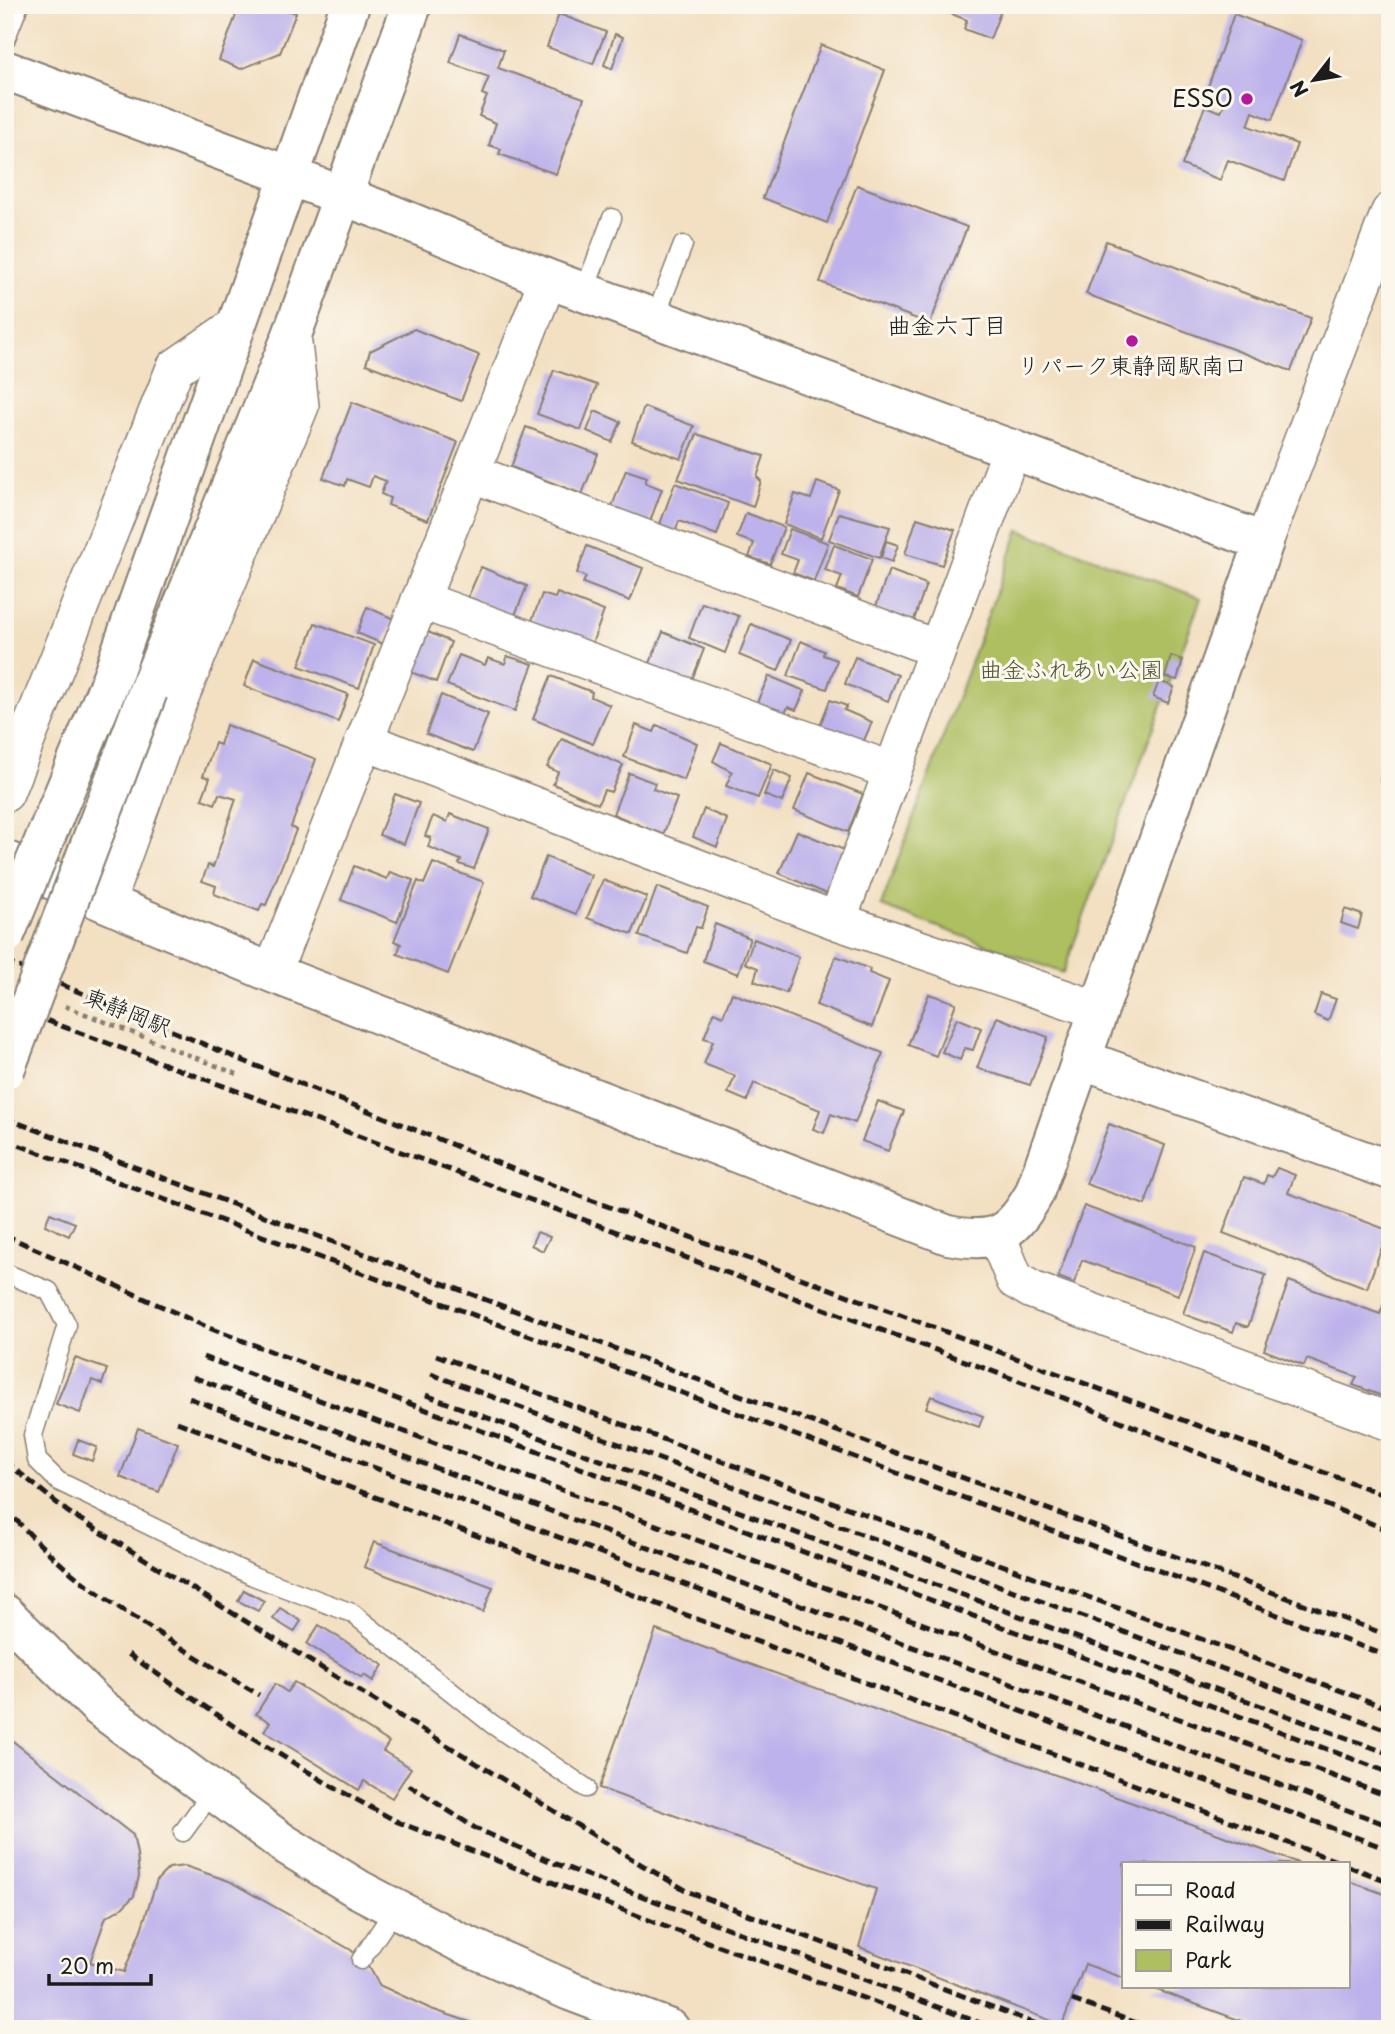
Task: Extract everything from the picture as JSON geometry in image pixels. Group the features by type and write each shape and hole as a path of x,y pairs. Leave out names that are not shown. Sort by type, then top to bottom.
{"street":[{"path":"5,935 111,679 350,5"},
{"path":"5,1070 148,691 292,335 411,5"},
{"path":"5,70 341,195 548,279 1264,542"},
{"path":"5,860 272,973 947,1235 973,1240 997,1236 1014,1226 1034,1194 1264,542 1390,212"},
{"path":"272,973 548,279"},
{"path":"5,793 175,368 237,325"},
{"path":"106,902 178,702 300,406 292,335"},
{"path":"837,921 1012,448"},
{"path":"471,473 937,649"},
{"path":"420,600 892,771"},
{"path":"364,741 837,921 1098,1010"},
{"path":"1081,1059 1390,1170"},
{"path":"997,1236 1015,1280 1032,1290 1390,1422"},
{"path":"5,1614 99,1707 283,1843 395,1909 457,1941 570,1991 670,2029"}],"lane":[{"path":"5,40 19,5"},
{"path":"584,292 612,218"},
{"path":"655,318 683,245"},
{"path":"5,1273 49,1291 67,1325 33,1435 37,1460 58,1481 253,1576 352,1613 492,1724 586,1788"},
{"path":"183,1832 213,1791"},
{"path":"360,1960 395,1909"}],"path":[{"name":"東静岡駅","path":"57,1003 237,1074"}],"green space":[{"name":"曲金ふれあい公園","path":"1019,530 1201,598 1063,973 881,906"}],"building":[{"path":"240,5 275,5 296,13 280,53 241,69 219,60"},
{"path":"929,5 1003,5 990,39 964,29 967,20"},
{"path":"559,14 606,32 593,64 547,47"},
{"name":"ESSO","path":"1234,14 1302,40 1272,120 1253,112 1248,126 1297,144 1284,181 1228,160 1220,180 1182,165 1205,106 1221,112 1225,102 1205,95"},
{"path":"460,34 504,50 498,68 584,98 556,174 499,154 501,149 489,145 496,123 479,116 487,96 482,94 489,77 450,63"},
{"path":"615,34 623,37 612,69 604,65"},
{"path":"821,45 885,70 827,223 763,198"},
{"path":"857,185 967,227 930,324 820,282"},
{"path":"1106,241 1311,318 1291,371 1086,294"},
{"path":"414,329 479,355 461,401 366,364 370,351"},
{"path":"554,370 597,385 581,430 537,414"},
{"path":"352,402 458,442 428,520 388,505 390,498 381,494 386,481 373,476 369,487 347,479 345,486 323,478"},
{"path":"644,407 694,426 681,459 632,441"},
{"path":"595,411 621,422 612,442 587,431"},
{"path":"526,427 598,454 582,494 511,467"},
{"path":"697,434 764,456 757,477 761,481 753,507 678,479"},
{"path":"626,470 647,477 645,483 662,489 649,524 611,509"},
{"path":"817,482 839,490 821,538 784,524 795,494 811,499"},
{"path":"675,483 728,503 717,535 679,521 675,533 659,527"},
{"path":"746,513 784,527 770,564 749,557 754,543 737,537"},
{"path":"839,513 890,527 879,558 829,540"},
{"path":"917,518 955,530 942,565 905,554"},
{"path":"790,529 828,543 814,581 793,573 798,560 781,554"},
{"path":"886,541 898,545 892,562 881,558"},
{"path":"834,545 872,559 858,597 837,589 842,576 825,570"},
{"path":"587,546 643,568 630,601 583,583 586,577 577,573"},
{"path":"481,567 527,586 515,615 478,607 481,602 468,597"},
{"path":"889,570 926,584 913,623 875,609"},
{"path":"557,593 604,611 590,649 530,626 542,594 555,598"},
{"path":"702,603 739,616 725,653 689,638"},
{"path":"367,607 394,619 383,644 357,633"},
{"path":"315,623 374,645 359,688 299,666"},
{"path":"751,624 791,640 778,671 739,655"},
{"path":"428,632 451,642 436,682 411,672"},
{"path":"663,632 704,649 688,690 647,670"},
{"path":"801,641 824,651 823,655 837,660 827,689 788,676"},
{"path":"459,655 485,665 488,658 505,664 507,656 533,664 515,711 447,685"},
{"path":"1171,656 1183,660 1177,680 1165,677"},
{"path":"855,657 898,675 888,701 845,684"},
{"path":"254,659 348,694 338,722 244,686"},
{"path":"551,676 592,692 591,697 610,705 593,744 533,719"},
{"path":"769,676 805,691 796,710 788,707 778,727 751,715"},
{"path":"1159,681 1174,687 1168,703 1153,697"},
{"path":"441,695 488,714 473,752 426,734"},
{"path":"830,700 847,706 844,710 872,722 858,754 815,738"},
{"path":"226,725 316,759 291,827 296,830 266,905 262,904 259,911 214,894 216,886 202,881 208,865 213,867 236,799 219,794 215,804 202,799 210,778 203,776 215,743 220,745"},
{"path":"636,725 654,732 657,725 697,743 684,780 624,757"},
{"path":"562,739 623,765 611,792 604,790 598,804 553,784 558,772 547,767"},
{"path":"721,743 772,764 758,798 726,786 732,772 713,761"},
{"path":"1385,764 1390,766 1385,781 1380,780"},
{"path":"774,770 792,778 782,802 764,795"},
{"path":"629,773 655,783 653,789 677,798 663,835 613,814"},
{"path":"809,773 863,794 848,832 794,810"},
{"path":"395,794 419,803 404,844 379,835"},
{"path":"704,809 727,819 717,847 693,837"},
{"path":"450,814 489,829 474,869 459,864 461,860 428,847 431,838 425,836 433,816 447,822"},
{"path":"797,831 847,851 829,895 779,873"},
{"path":"546,857 591,875 576,914 530,896"},
{"path":"433,863 484,882 448,974 397,954 401,944 394,941 418,881 424,884"},
{"path":"354,866 387,879 390,872 413,880 397,922 341,900"},
{"path":"603,880 647,897 632,934 587,918"},
{"path":"657,887 708,907 701,928 696,927 687,953 639,936"},
{"path":"1345,909 1362,915 1358,929 1341,923"},
{"path":"715,924 750,938 738,974 703,961"},
{"path":"754,939 799,957 786,993 754,981 758,968 745,963"},
{"path":"836,956 870,969 869,973 889,981 872,1027 816,1005"},
{"path":"732,993 883,1053 855,1123 831,1114 824,1133 813,1129 820,1110 754,1083 747,1101 728,1093 735,1076 704,1064 713,1041 704,1038 714,1012 723,1016"},
{"path":"929,994 956,1003 936,1056 908,1045"},
{"path":"1321,994 1336,999 1328,1021 1314,1015"},
{"path":"997,1017 1048,1037 1030,1085 977,1068"},
{"path":"957,1018 981,1028 973,1050 965,1048 960,1060 942,1052"},
{"path":"878,1101 904,1111 888,1151 862,1141"},
{"path":"1109,1124 1165,1145 1145,1205 1086,1184"},
{"path":"1277,1168 1295,1175 1288,1193 1388,1230 1367,1288 1223,1233 1244,1177 1264,1184 1267,1175 1272,1177"},
{"path":"1084,1206 1196,1247 1178,1295 1082,1260 1074,1283 1058,1277"},
{"path":"50,1213 75,1223 69,1236 45,1225"},
{"path":"537,1232 550,1237 543,1251 531,1245"},
{"path":"1204,1253 1266,1275 1248,1327 1236,1323 1233,1332 1183,1314"},
{"path":"1289,1281 1380,1314 1384,1304 1390,1306 1390,1399 1353,1385 1357,1377 1307,1359 1304,1366 1264,1350"},
{"path":"75,1358 107,1369 102,1384 92,1380 80,1413 56,1404"},
{"path":"931,1396 983,1416 979,1427 926,1408"},
{"path":"138,1428 178,1443 159,1492 120,1477"},
{"path":"78,1440 97,1447 92,1461 73,1454"},
{"path":"374,1542 493,1587 483,1612 364,1567"},
{"path":"244,1590 264,1601 258,1611 238,1601"},
{"path":"280,1608 301,1621 294,1632 273,1619"},
{"path":"319,1625 383,1665 373,1681 364,1675 362,1678 307,1644"},
{"path":"656,1630 1295,1862 1122,1862 1122,1977 1085,1964 1062,2025 859,1947 876,1889 599,1788"},
{"path":"294,1682 389,1742 383,1751 411,1768 392,1798 364,1781 359,1790 264,1731 270,1722 256,1714 275,1684 287,1692"},
{"path":"5,1735 133,1835 139,1876 134,1896 122,1908 106,1917 90,1962 124,1972 157,1880 169,1868 185,1866 229,1881 351,1950 371,1970 379,1985 431,2009 491,2029 5,2029"},
{"path":"1350,1882 1390,1896 1390,2029 1263,2029 1152,1988 1350,1988"}],"railway":[{"path":"5,961 244,1061 580,1196 1390,1497"},
{"path":"5,1005 1054,1394 1390,1531"},
{"path":"5,1118 648,1361 1390,1636"},
{"path":"5,1140 1390,1657"},
{"path":"5,1235 209,1328 1390,1773"},
{"path":"436,1355 1390,1709"},
{"path":"203,1357 1390,1797"},
{"path":"431,1374 1390,1731"},
{"path":"193,1377 1390,1826"},
{"path":"426,1395 1390,1754"},
{"path":"189,1398 1390,1850"},
{"path":"177,1422 1339,1862"},
{"path":"5,1461 68,1512 689,1892 1050,2029"},
{"path":"5,1508 42,1547 83,1582 259,1695"},
{"path":"128,1654 235,1727 333,1787 398,1822 669,1928 949,2029"},
{"path":"409,1785 475,1828 554,1863 996,2029"},
{"path":"1350,1867 1390,1882"},
{"path":"1072,2000 1154,2029"}],"place":[{"name":"ESSO","path":"1247,99"},
{"name":"リパーク東静岡駅南口","path":"1132,341"}],"district":[{"name":"曲金六丁目","path":"947,326"}]}
